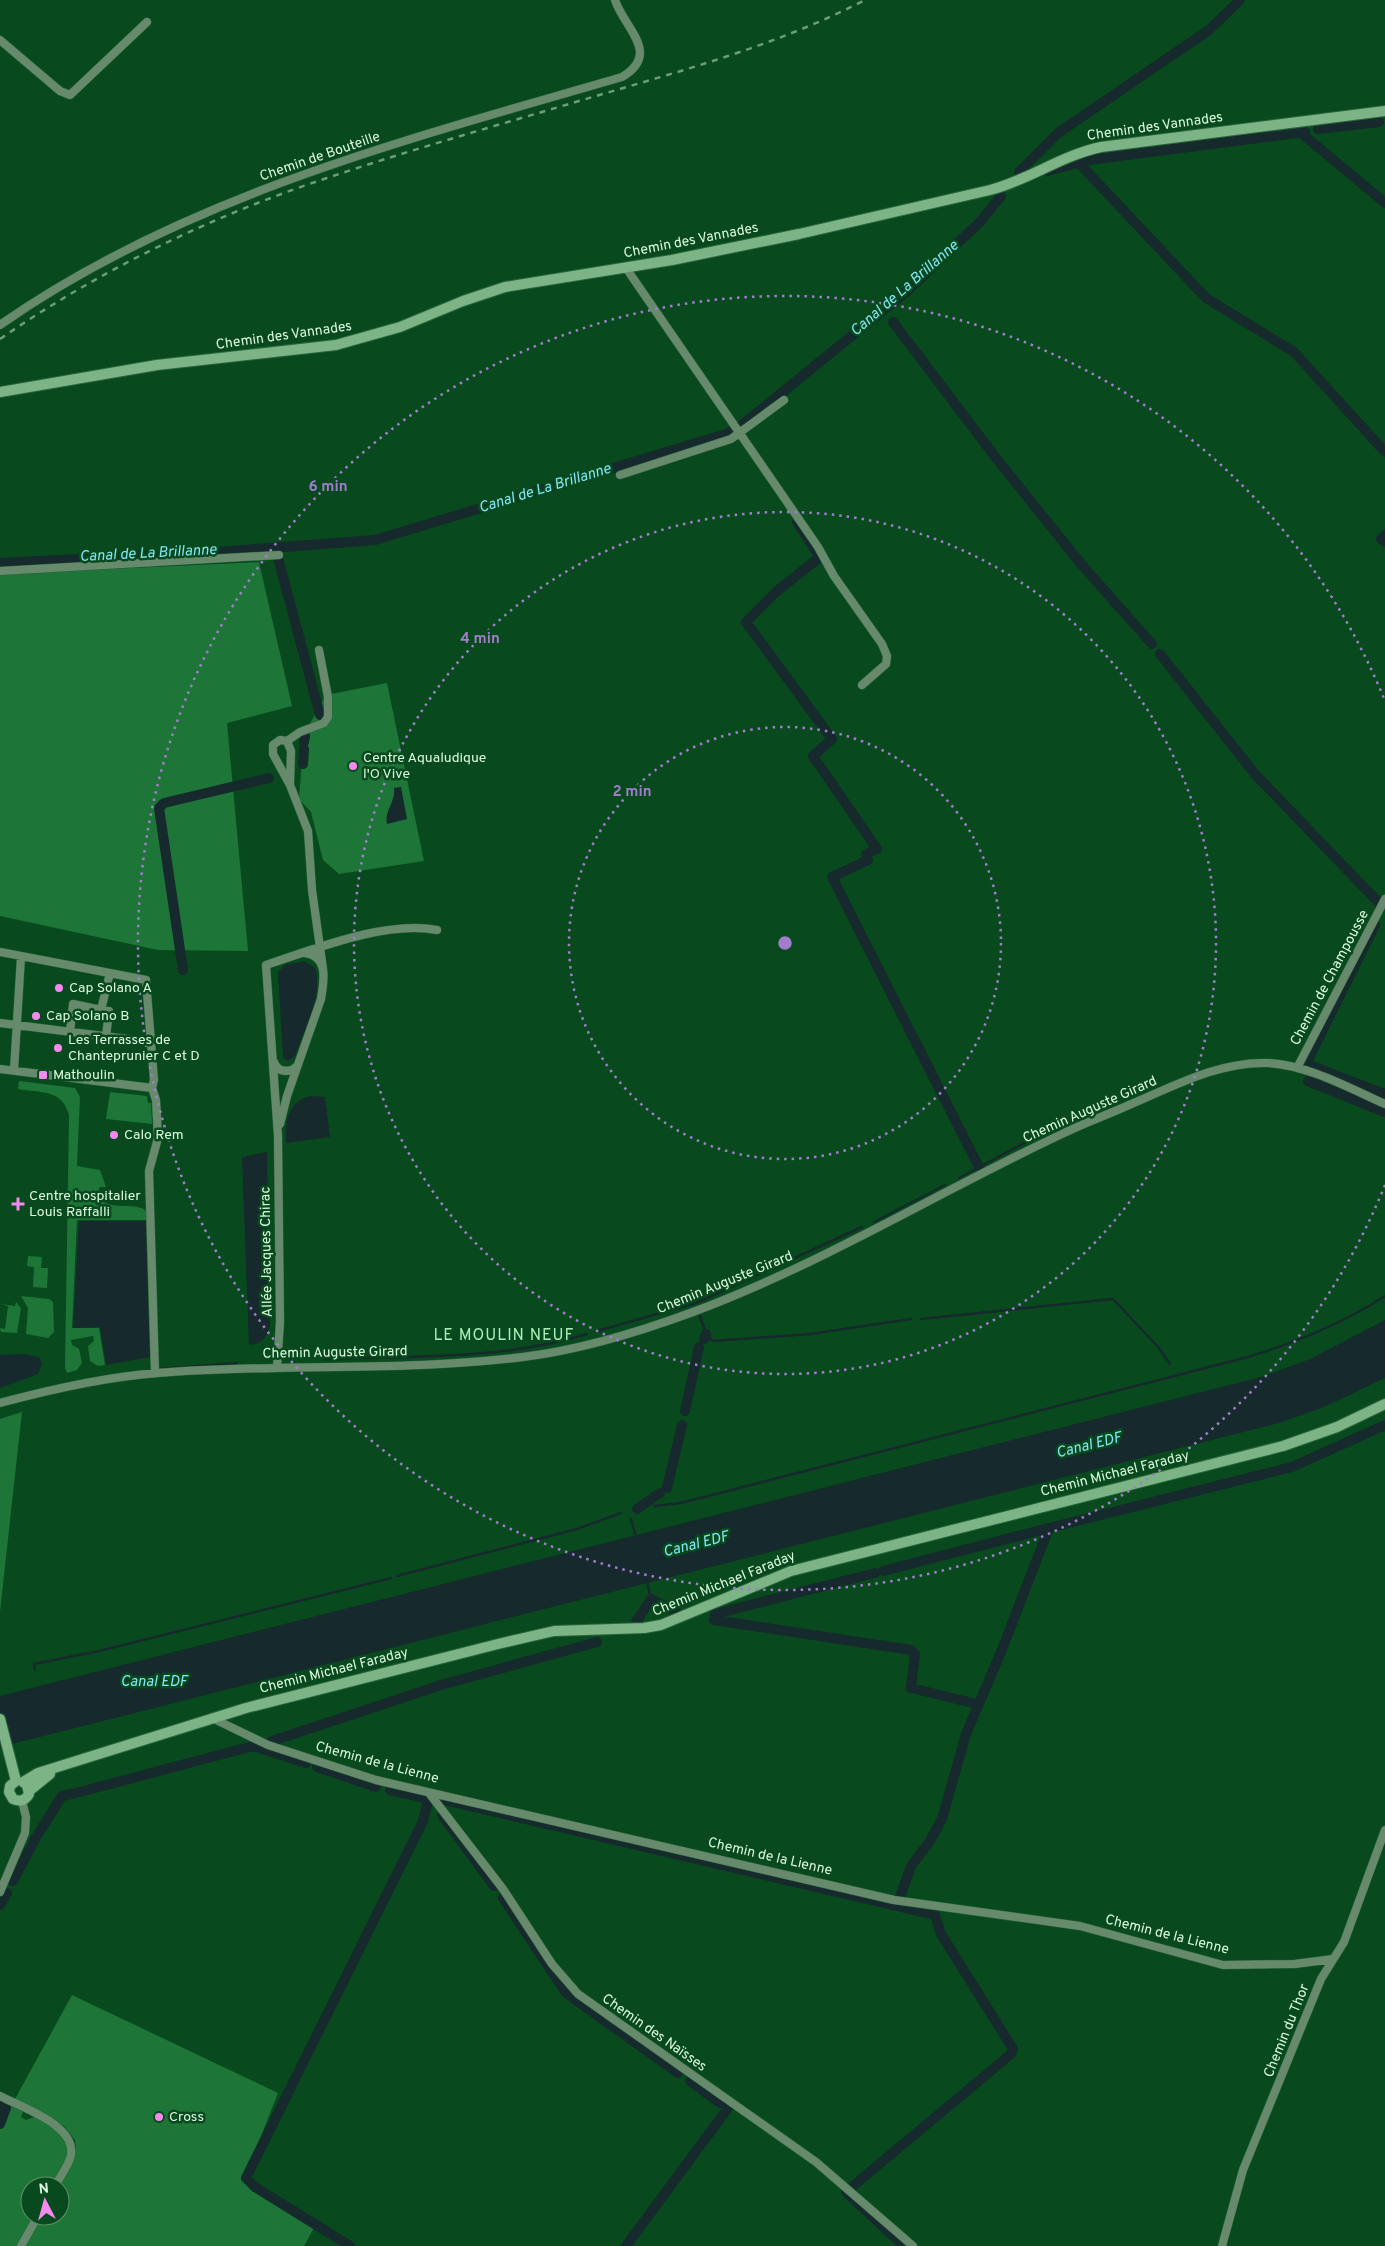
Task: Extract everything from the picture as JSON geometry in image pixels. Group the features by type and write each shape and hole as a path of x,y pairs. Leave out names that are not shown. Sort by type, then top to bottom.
{"main road":[{"name":"Chemin des Vannades","path":"0,392 157,365 343,343 400,327 463,300 505,287 626,268 799,234 1002,187 1078,152 1101,147 1385,111"},
{"name":"Chemin Michael Faraday","path":"17,1782 38,1773 212,1718 540,1634 571,1630 644,1628 661,1625 791,1570 1282,1446 1329,1430 1385,1404"},
{"path":"0,1719 17,1782"},
{"name":"Chemin Michael Faraday","path":"29,1791 44,1777 69,1764"},
{"path":"11,1797 9,1789 17,1782"},
{"path":"0,1785 17,1782 28,1785 29,1791 27,1797 16,1801 11,1797 0,1794"}],"street":[{"name":"Chemin de Bouteille","path":"0,325 92,268 141,243 270,187 415,139 622,77 634,69 640,60 641,51 615,0"},
{"path":"0,40 60,92 70,95 147,22"},
{"path":"626,268 818,547 842,588 884,649 886,656 884,666 862,685"},
{"path":"620,474 715,445 741,434 784,400"},
{"path":"0,571 279,555"},
{"path":"290,786 291,750 287,741 300,732 324,723 328,717 328,697 318,650"},
{"name":"Allée Jacques Chirac","path":"278,1136 282,1113 321,999 323,969 312,890 308,831 290,786 272,750 275,742 287,741"},
{"name":"Chemin de Champousse","path":"1297,1068 1385,899"},
{"path":"300,954 399,928 417,927 437,930"},
{"path":"0,952 146,981 154,1080 152,1088 156,1100 158,1138 149,1171 155,1373"},
{"path":"300,954 316,956 323,969"},
{"name":"Allée Jacques Chirac","path":"277,1367 280,1322 278,1136 266,965 300,954"},
{"path":"14,1070 21,957"},
{"path":"70,1032 73,1004 101,1010 110,973"},
{"path":"105,1011 109,1011 106,1037"},
{"path":"0,1023 151,1042"},
{"path":"273,1060 280,1070 290,1071 297,1066"},
{"name":"Chemin Auguste Girard","path":"0,1403 74,1384 155,1373 497,1360 548,1353 628,1332 694,1312 757,1287 823,1256 1062,1134 1171,1087 1235,1066 1267,1063 1297,1068 1385,1104"},
{"path":"0,1069 152,1088"},
{"name":"Chemin de la Lienne","path":"212,1718 238,1732 307,1758 376,1780 884,1898 1080,1926 1213,1963 1251,1966 1295,1964 1332,1959"},
{"name":"Chemin des Naïsses","path":"429,1792 503,1889 552,1964 578,1994 816,2162 913,2246"},
{"path":"0,1892 25,1833 26,1817 22,1800"},
{"name":"Chemin du Thor","path":"1222,2246 1243,2170 1321,1979 1350,1930 1385,1830"},
{"path":"0,2096 55,2124 68,2137 71,2145 70,2157 60,2176"},
{"path":"21,2246 32,2226"}],"green space":[{"path":"259,562 292,706 227,723 248,951 158,950 0,916 0,574"},
{"name":"Centre Aqualudique l'O Vive","path":"387,683 424,861 339,874 323,860 311,812 299,799 304,734 326,695"},
{"path":"19,1081 75,1088 80,1097 77,1166 100,1170 106,1187 99,1187 100,1196 105,1202 110,1205 133,1206 146,1211 146,1220 77,1220 72,1328 99,1328 105,1365 98,1366 90,1361 88,1346 94,1341 93,1336 71,1340 72,1345 79,1349 82,1363 77,1370 67,1373 65,1368 69,1115 66,1107 56,1096 18,1089"},
{"path":"110,1092 147,1096 148,1103 151,1103 152,1124 106,1119"},
{"path":"28,1256 42,1257 41,1268 48,1268 47,1288 33,1287 34,1267 27,1266"},
{"path":"21,1296 49,1299 53,1302 54,1332 48,1338 26,1334 28,1308"},
{"path":"16,1302 21,1308 17,1333 1,1332 0,1328 5,1329 8,1306 1,1304 15,1306"},
{"path":"22,1412 0,1612 0,1419"},
{"name":"Cross","path":"72,1995 278,2093 245,2177 315,2226 304,2246 24,2246 35,2226 70,2226 70,2176 64,2176 76,2149 75,2140 64,2126 15,2099"},
{"path":"0,2100 23,2112 21,2117 26,2120 34,2117 57,2131 64,2138 67,2152 58,2176 20,2176 20,2226 29,2226 18,2246 0,2246"}],"water":[{"path":"401,787 407,819 387,824 387,814 393,798 394,788"},
{"path":"304,961 315,968 317,990 312,1013 295,1056 288,1061 283,1058 278,972 285,965"},
{"path":"311,1096 325,1097 330,1137 286,1143 287,1120 292,1108 303,1099"},
{"path":"267,1152 270,1324 264,1339 249,1345 242,1157"},
{"path":"79,1221 146,1221 150,1357 106,1365 100,1327 73,1328"},
{"name":"Canal EDF","path":"1385,1320 1385,1378 1324,1407 1279,1423 0,1747 0,1696 1261,1377 1310,1359"},
{"path":"25,1354 39,1357 42,1364 38,1374 0,1388 0,1355"}],"waterway":[{"name":"Canal de La Brillanne","path":"1019,172 1058,133 1209,30 1240,0"},
{"path":"1318,129 1379,122"},
{"path":"1047,171 1089,160 1305,132"},
{"path":"1301,133 1385,203"},
{"path":"1078,162 1206,298 1294,352 1385,452"},
{"name":"Canal de La Brillanne","path":"0,563 216,552 375,540 726,434 742,425 907,291 980,222 1001,196"},
{"path":"893,322 996,458 1082,565 1152,644"},
{"path":"797,522 820,557 777,591 746,622 832,739 813,756 877,849 866,854"},
{"path":"1385,535 1381,539 1385,542"},
{"name":"Canal de La Brillanne","path":"278,558 320,715"},
{"path":"1160,654 1255,774 1379,903"},
{"name":"Canal de La Brillanne","path":"304,742 305,736"},
{"name":"Canal de La Brillanne","path":"303,764 304,749"},
{"name":"Canal de La Brillanne","path":"183,970 159,808 164,803 269,778"},
{"path":"868,860 832,877 979,1167"},
{"path":"1375,925 1306,1064 1385,1094"},
{"path":"1308,1081 1385,1112"},
{"path":"959,1178 1028,1141 1115,1102"},
{"path":"874,1222 945,1185"},
{"path":"597,1331 696,1303 862,1227"},
{"path":"654,1506 681,1503 1248,1357 1319,1331 1385,1296"},
{"path":"921,1319 1113,1299 1159,1348 1170,1364"},
{"path":"700,1316 706,1334 713,1341 810,1334 911,1319"},
{"path":"324,1359 423,1357 490,1353 555,1342 587,1334"},
{"path":"704,1339 706,1334"},
{"path":"685,1411 699,1347"},
{"path":"159,1369 237,1363"},
{"path":"667,1488 682,1425"},
{"path":"1049,1528 1292,1467 1385,1425"},
{"path":"637,1509 660,1493"},
{"path":"397,1576 577,1529 621,1513"},
{"path":"631,1519 636,1537"},
{"path":"883,1571 1049,1528 1001,1652 966,1734 942,1819 930,1841 911,1866 900,1897"},
{"path":"875,1573 715,1614 714,1620 911,1650 915,1654 911,1688 977,1704"},
{"path":"35,1670 34,1664 99,1651 391,1578"},
{"path":"647,1581 651,1599"},
{"path":"636,1622 651,1599 676,1612"},
{"path":"272,1741 441,1685 597,1642"},
{"path":"38,1834 62,1796 253,1746 306,1763"},
{"path":"317,1767 376,1787"},
{"path":"350,2246 255,2187 246,2178 423,1821 428,1801 421,1797 390,1790"},
{"path":"440,1799 935,1915 941,1934 1013,2049 1011,2054 853,2186"},
{"path":"442,1815 494,1886"},
{"path":"13,1881 39,1832"},
{"path":"0,1905 7,1893"},
{"path":"503,1898 566,1993 678,2073"},
{"path":"690,2081 720,2103"},
{"path":"0,2103 6,2108 0,2124"},
{"path":"626,2246 728,2108"},
{"path":"846,2192 904,2246"}],"railway":[{"path":"0,339 77,290 117,268 199,227 241,209 387,158 720,59 794,32 865,0"}],"place":[{"name":"Centre Aqualudique l'O Vive","path":"353,766"},
{"name":"Cap Solano A","path":"59,988"},
{"name":"Cap Solano B","path":"36,1016"},
{"name":"Les Terrasses de Chanteprunier C et D","path":"58,1048"},
{"name":"Mathoulin","path":"43,1075"},
{"name":"Calo Rem","path":"114,1135"},
{"name":"Centre hospitalier Louis Raffalli","path":"18,1204"},
{"name":"Cross","path":"159,2117"}],"district":[{"name":"LE MOULIN NEUF","path":"504,1336"}]}
